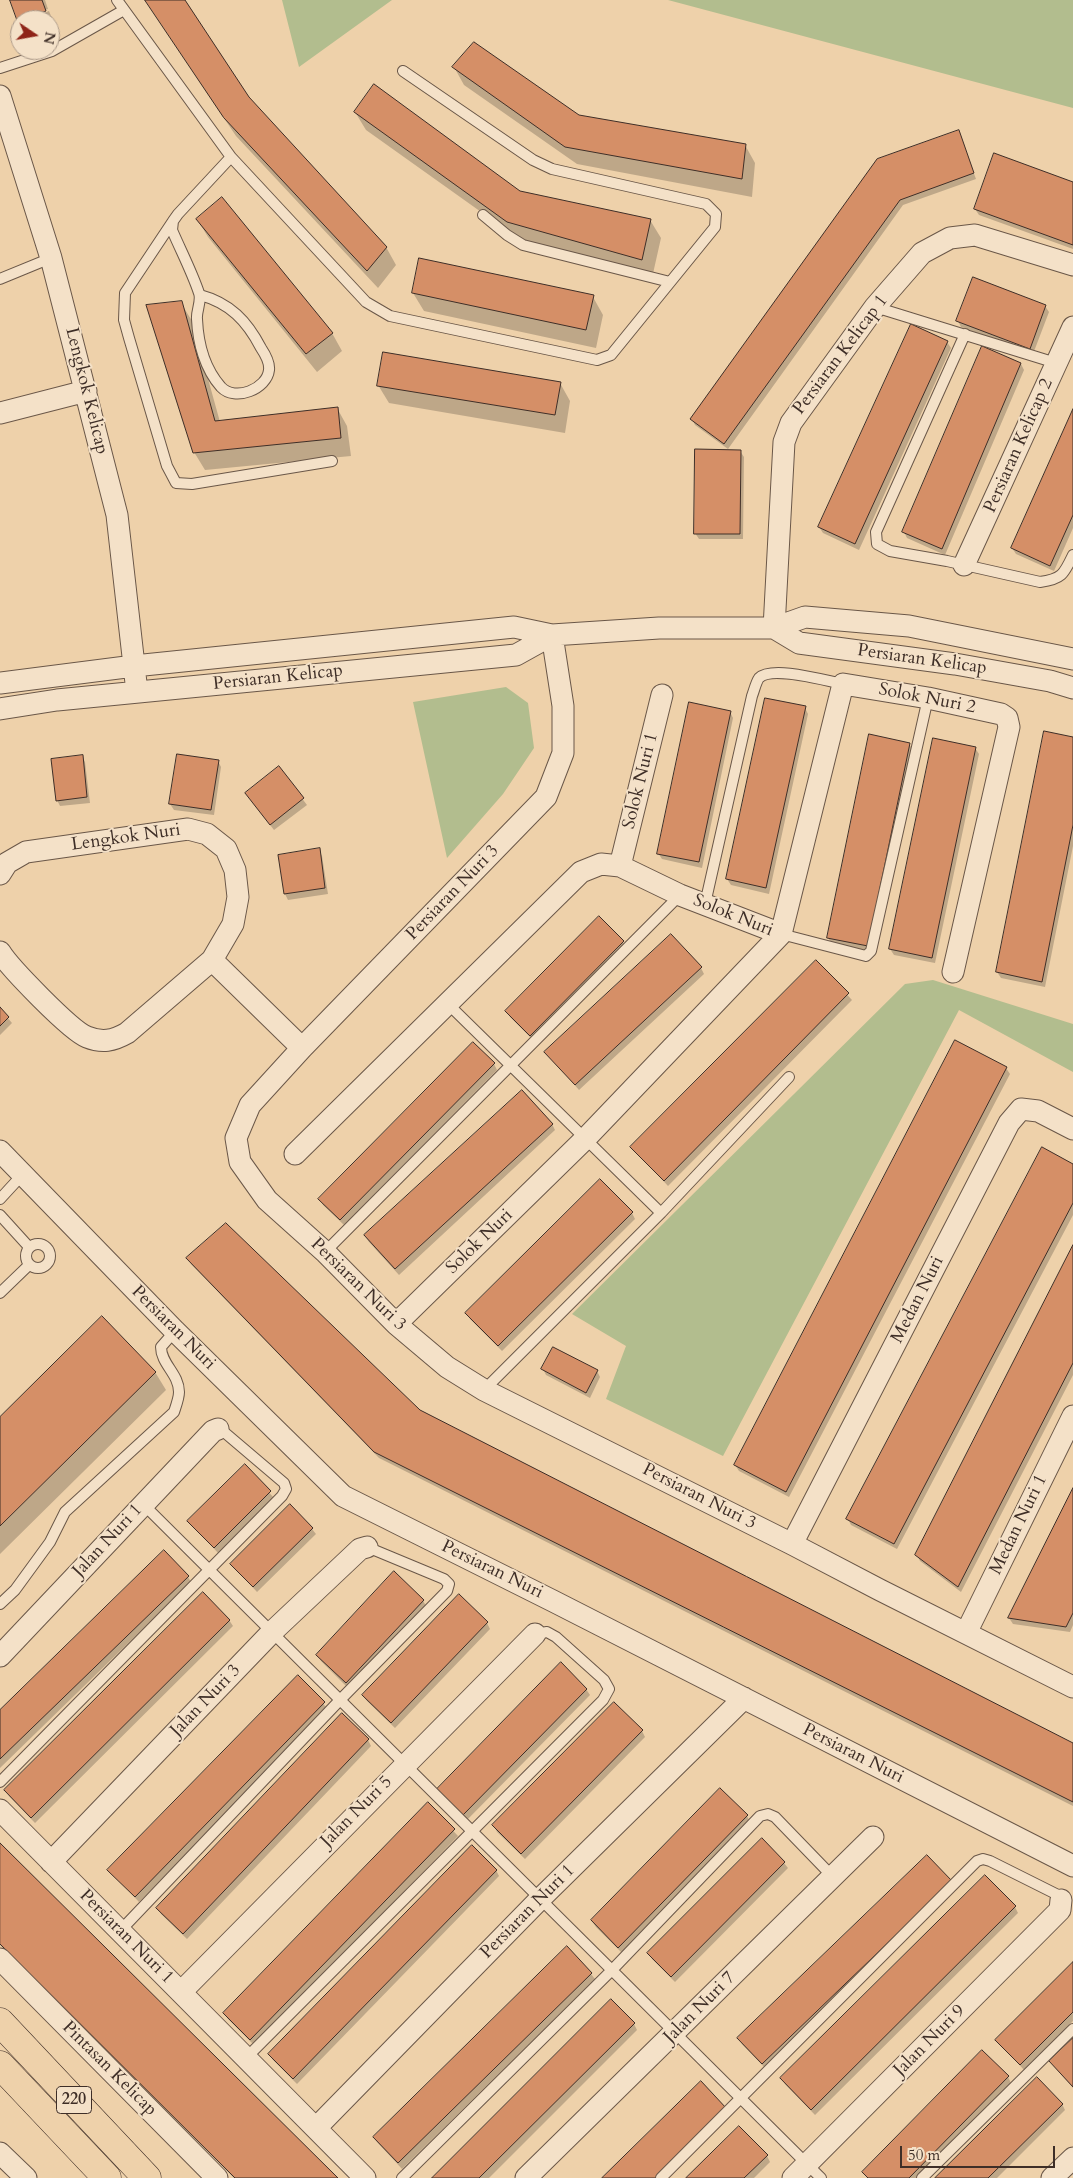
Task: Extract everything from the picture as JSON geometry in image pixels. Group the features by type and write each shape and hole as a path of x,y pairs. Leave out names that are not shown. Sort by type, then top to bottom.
{"main road":[{"name":"220","path":"0,2022 147,2178"},
{"name":"220","path":"0,2065 106,2178"}],"street":[{"name":"Lengkok Kelicap","path":"0,96 51,258 117,516 137,692"},
{"name":"Persiaran Kelicap 1","path":"774,628 784,442 791,423 875,307 922,252 950,238 975,235 1073,265"},
{"name":"Persiaran Kelicap 2","path":"964,565 1073,327"},
{"path":"0,413 86,391"},
{"name":"Persiaran Kelicap","path":"0,682 134,666 514,627 552,635 659,628 774,628 805,617 909,626 1073,659"},
{"name":"Persiaran Kelicap","path":"774,628 799,643 955,664 1050,681 1073,688"},
{"name":"Persiaran Kelicap","path":"0,709 57,700 516,655 552,635"},
{"name":"Persiaran Nuri 3","path":"552,635 563,706 563,753 546,797 302,1048 250,1105 236,1138 240,1162 266,1200 325,1252 396,1324 447,1367 484,1390 1073,1687"},
{"path":"781,934 843,684"},
{"name":"Solok Nuri 2","path":"843,684 928,698 1001,714 1007,718 1009,727 953,972"},
{"name":"Solok Nuri 1","path":"620,866 662,695"},
{"name":"Lengkok Nuri","path":"0,874 7,863 26,852 188,829 207,834 226,849 235,870 238,897 233,924 212,960 127,1033 114,1040 101,1041 86,1037 71,1027 0,952"},
{"name":"Solok Nuri","path":"295,1154 581,872 601,864 620,866 680,895 781,934 585,1139 396,1324"},
{"path":"212,960 302,1048"},
{"name":"Medan Nuri","path":"792,1544 1009,1123 1021,1109 1038,1111 1073,1129"},
{"name":"Persiaran Nuri","path":"0,1151 175,1331 343,1496 1073,1866"},
{"name":"Medan Nuri 1","path":"966,1633 1073,1416"},
{"name":"Jalan Nuri 1","path":"0,1656 143,1504 218,1429"},
{"name":"Jalan Nuri 3","path":"51,1862 272,1632 360,1549 367,1547"},
{"name":"Jalan Nuri 5","path":"180,1992 535,1634"},
{"name":"Persiaran Nuri 1","path":"316,2128 540,1899 744,1698"},
{"name":"Persiaran Nuri 1","path":"0,1810 365,2178"},
{"name":"Jalan Nuri 7","path":"526,2178 873,1837"},
{"name":"Jalan Nuri 9","path":"807,2173 1060,1910 1061,1900"},
{"name":"Pintasan Kelicap","path":"0,1959 217,2178"},
{"path":"0,2152 26,2178"},
{"path":"1052,2178 1073,2158"}],"lane":[{"path":"117,0 231,157 366,302 390,316 597,360 611,355 715,227 716,214 706,204 552,169 532,160 402,71"},
{"path":"0,68 52,51 124,10"},
{"path":"231,157 173,222 125,293 124,320 167,466 176,483 192,484 332,461"},
{"path":"483,215 507,235 523,245 670,282"},
{"path":"173,222 172,230 200,295 197,318 204,358 221,387 229,392 247,393 265,380 269,369 267,359 254,336 230,308 218,300 200,295"},
{"path":"0,279 51,258"},
{"path":"875,307 1056,363"},
{"path":"965,334 876,532 877,544 890,551 1040,582 1052,581 1063,575 1073,556"},
{"path":"705,904 752,696 759,678 767,673 780,672 843,684"},
{"path":"781,934 866,956 871,951 928,698"},
{"path":"325,1252 680,895"},
{"path":"448,1003 660,1212"},
{"path":"484,1390 660,1212 789,1077"},
{"path":"0,1199 23,1174"},
{"path":"0,1215 29,1248"},
{"path":"40,1244 47,1249 50,1256 44,1266 36,1268 29,1264 26,1258 29,1248 40,1244"},
{"path":"0,1294 29,1264"},
{"path":"0,1604 15,1590 44,1550 66,1512 174,1412 179,1392 173,1374 161,1356 161,1347 175,1331"},
{"path":"0,1782 282,1496 286,1489 284,1484 224,1432 218,1429"},
{"path":"143,1504 741,2098 807,2173"},
{"path":"120,1931 340,1700 447,1591 448,1584 444,1579 367,1547"},
{"path":"246,2058 603,1700 609,1689 604,1680 556,1637 546,1632 535,1634"},
{"path":"402,2178 612,1970 760,1816 768,1814 775,1816 833,1877"},
{"path":"661,2178 977,1862 983,1859 990,1861 1056,1894 1061,1900"},
{"path":"922,2178 1073,2029"}],"green space":[{"path":"282,0 392,0 299,67"},
{"path":"668,0 1073,0 1073,108"},
{"path":"506,687 528,703 534,748 503,794 447,858 413,702"},
{"path":"933,980 1073,1024 1073,1072 959,1010 723,1456 606,1399 626,1346 572,1314 905,984"}],"building":[{"path":"10,0 42,0 46,10 14,10"},
{"path":"145,0 185,0 249,97 387,247 367,271 224,118"},
{"path":"474,42 579,115 746,144 742,179 565,147 452,67"},
{"path":"374,84 520,191 651,219 642,260 507,222 354,112"},
{"path":"959,130 974,173 900,200 724,444 690,419 877,159"},
{"path":"994,153 1073,182 1073,245 974,209"},
{"path":"222,197 333,333 306,354 196,219"},
{"path":"419,258 594,295 586,330 412,293"},
{"path":"973,277 1046,305 1030,349 956,321"},
{"path":"182,301 215,421 338,407 341,438 193,453 146,305"},
{"path":"911,324 948,341 855,544 818,527"},
{"path":"982,346 1021,363 942,549 902,532"},
{"path":"383,352 561,382 555,415 377,386"},
{"path":"1073,409 1073,515 1050,566 1011,548"},
{"path":"695,449 741,450 740,534 694,534"},
{"path":"765,698 806,706 766,888 726,879"},
{"path":"689,702 731,711 699,862 657,854"},
{"path":"1044,731 1073,737 1073,825 1042,982 996,972"},
{"path":"869,734 910,743 868,946 827,938"},
{"path":"933,738 976,747 932,958 889,949"},
{"path":"177,754 219,760 211,810 169,804"},
{"path":"83,755 87,797 56,801 51,759"},
{"path":"279,766 304,798 270,825 245,793"},
{"path":"320,848 325,888 284,894 278,855"},
{"path":"599,916 624,941 530,1036 505,1011"},
{"path":"671,934 702,967 575,1085 544,1052"},
{"path":"816,960 849,993 664,1181 630,1147"},
{"path":"0,1007 9,1017 0,1026"},
{"path":"955,1040 1007,1067 786,1492 734,1465"},
{"path":"473,1042 495,1063 340,1220 318,1199"},
{"path":"522,1090 553,1124 395,1269 364,1235"},
{"path":"1042,1147 1073,1164 1073,1203 894,1544 846,1519"},
{"path":"600,1179 633,1212 498,1346 465,1313"},
{"path":"226,1223 420,1410 1073,1743 1073,1802 374,1452 186,1258"},
{"path":"1073,1245 1073,1363 958,1587 915,1555"},
{"path":"102,1316 156,1372 0,1526 0,1417"},
{"path":"553,1347 598,1370 586,1393 541,1369"},
{"path":"245,1464 271,1491 214,1548 187,1521"},
{"path":"1073,1488 1073,1613 1066,1627 1008,1618"},
{"path":"290,1504 313,1528 253,1587 230,1564"},
{"path":"164,1550 189,1576 0,1759 0,1710"},
{"path":"394,1571 424,1600 346,1683 316,1655"},
{"path":"203,1592 230,1620 31,1818 4,1790"},
{"path":"459,1594 488,1622 391,1723 362,1695"},
{"path":"561,1662 587,1689 462,1816 436,1790"},
{"path":"298,1675 325,1702 135,1897 107,1870"},
{"path":"614,1702 643,1730 521,1854 492,1825"},
{"path":"342,1713 369,1739 183,1934 156,1908"},
{"path":"720,1788 748,1815 618,1948 591,1920"},
{"path":"428,1802 455,1829 250,2040 223,2013"},
{"path":"762,1838 785,1862 671,1977 647,1953"},
{"path":"0,1843 338,2178 235,2178 0,1944"},
{"path":"472,1845 497,1870 293,2079 268,2054"},
{"path":"927,1855 952,1881 762,2064 737,2038"},
{"path":"985,1875 1016,1906 811,2110 780,2078"},
{"path":"567,1946 592,1973 398,2163 373,2137"},
{"path":"1073,1962 1073,2012 1020,2065 995,2040"},
{"path":"611,1999 635,2023 479,2178 432,2178"},
{"path":"1073,2038 1073,2087 1049,2061"},
{"path":"982,2050 1009,2076 909,2178 868,2178 862,2172"},
{"path":"1037,2077 1063,2104 988,2178 935,2178"},
{"path":"701,2081 727,2109 657,2178 602,2178"},
{"path":"739,2126 768,2155 744,2178 686,2178"}]}
